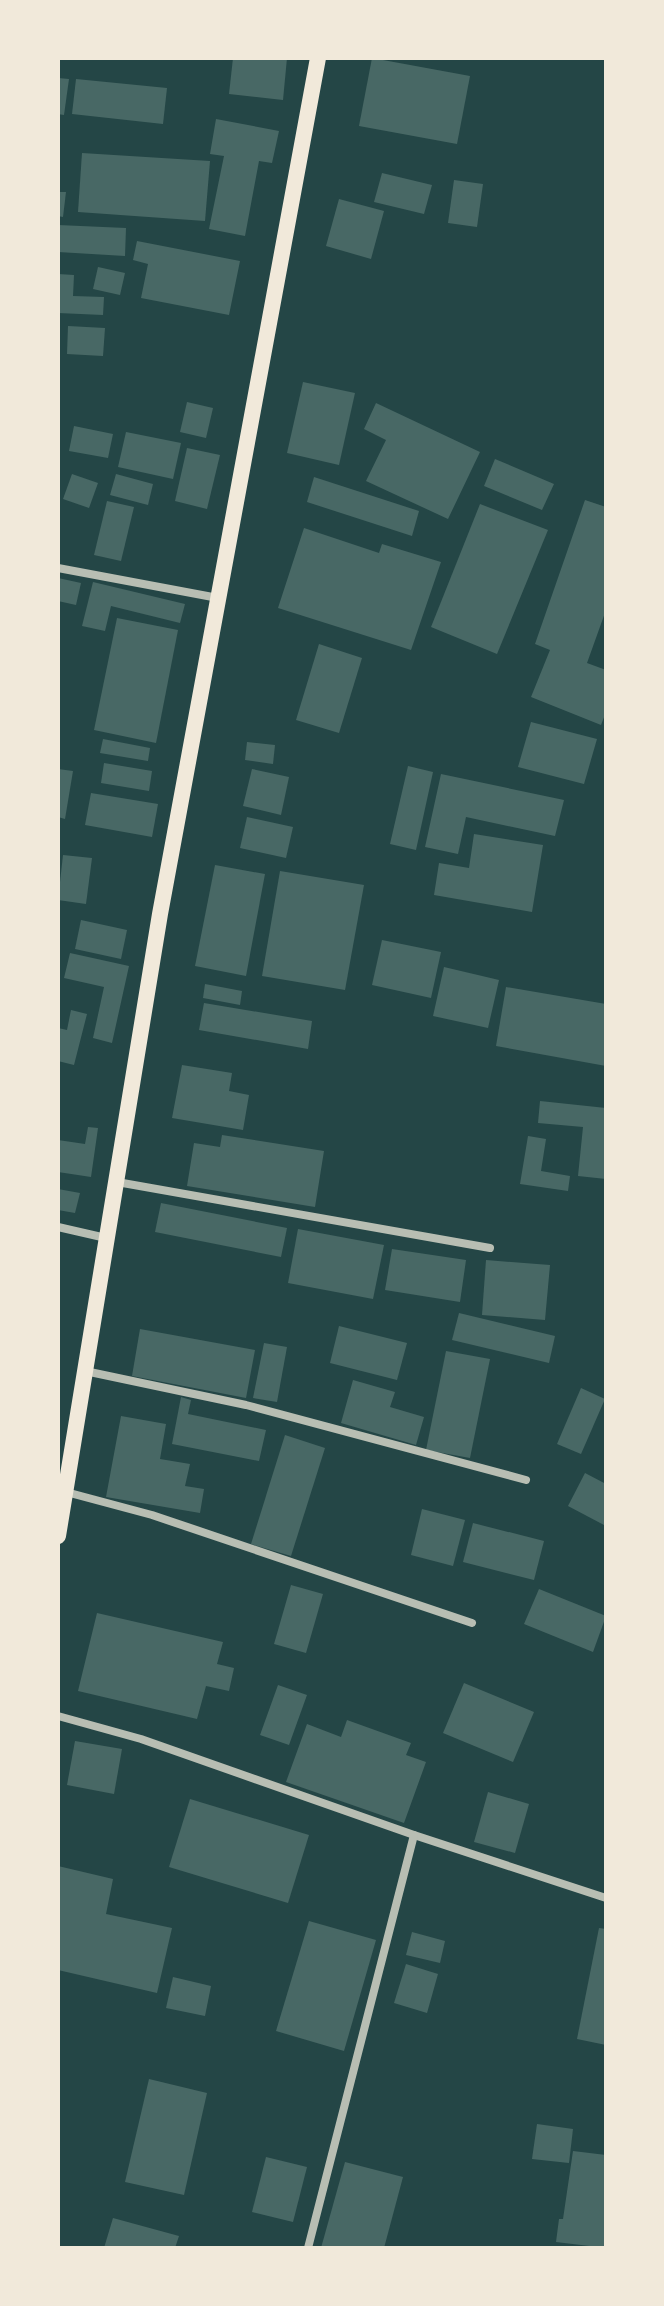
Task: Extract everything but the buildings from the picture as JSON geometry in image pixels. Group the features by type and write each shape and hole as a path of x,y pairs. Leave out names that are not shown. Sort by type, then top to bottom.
{"main road":[{"path":"58,1536 160,914 318,58"}],"street":[{"path":"58,568 220,598"},
{"path":"117,1182 490,1248"},
{"path":"58,1227 107,1238"},
{"path":"84,1371 246,1405 526,1480"},
{"path":"62,1502 152,1515 472,1623"},
{"path":"58,1716 141,1739 414,1835 606,1898"},
{"path":"308,2248 414,1835"}],"shaded area":[{"path":"58,58 606,58 606,2248 58,2248"}]}
